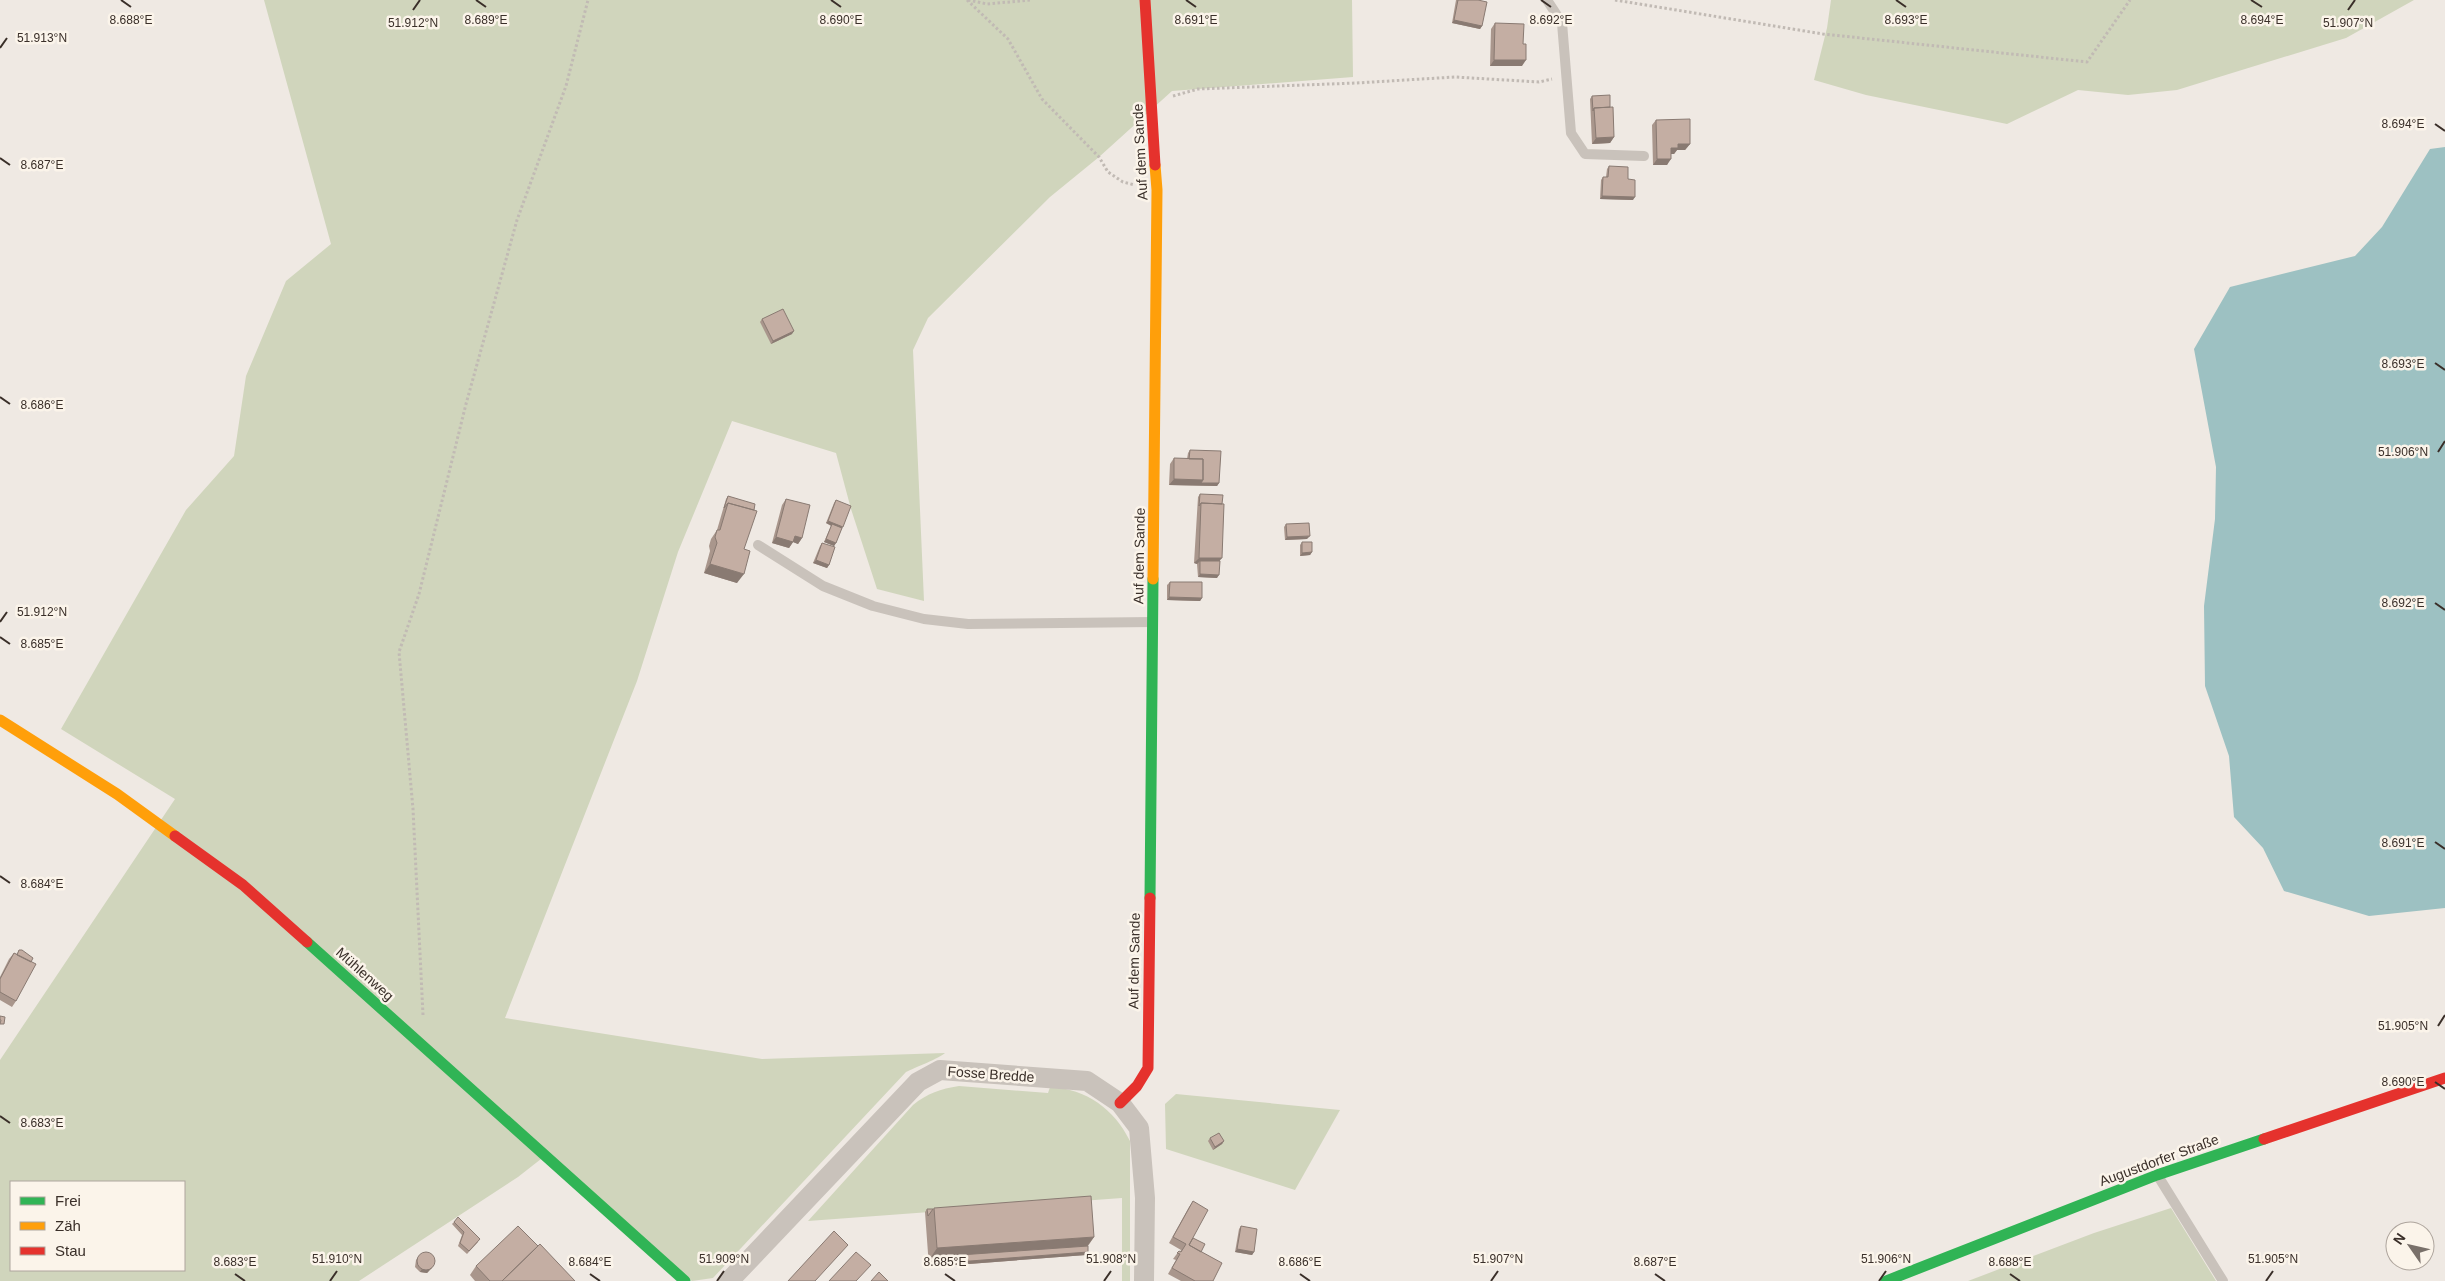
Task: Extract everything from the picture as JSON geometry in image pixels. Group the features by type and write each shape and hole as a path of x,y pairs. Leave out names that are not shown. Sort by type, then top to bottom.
{"street":[{"name":"Auf dem Sande","path":"1120,1103 1137,1086 1148,1068 1158,190 1145,0"},
{"name":"Mühlenweg","path":"0,720 117,794 243,885 684,1281"},
{"name":"Fosse Bredde","path":"729,1281 918,1082 940,1070 1087,1081 1120,1103 1139,1128 1145,1198 1144,1281"},
{"name":"Augustdorfer Straße","path":"1886,1281 2157,1175 2445,1078"}],"lane":[{"path":"1547,0 1562,23 1571,132 1585,154 1644,156"},
{"path":"758,545 823,586 873,606 924,619 968,624 1154,622"},
{"path":"2157,1175 2223,1281"}],"path":[{"path":"425,1048 413,809 399,652 419,594 466,404 517,220 566,86 588,0"},
{"path":"967,0 987,4 1030,0"},
{"path":"967,0 1008,39 1042,99 1099,157 1108,172 1123,182 1158,190"},
{"path":"1615,0 1823,34 2087,62 2130,0"},
{"path":"1153,102 1198,89 1356,84 1455,77 1539,82 1566,76"}],"green space":[{"path":"264,0 1352,0 1353,77 1172,91 1099,157 1050,197 928,318 913,350 924,601 877,589 851,509 836,453 732,421 678,552 637,681 505,1018 762,1059 945,1053 906,1072 713,1278 692,1281 541,1159 518,1177 359,1281 0,1281 0,1060 175,799 61,729 186,510 234,456 246,376 286,281 331,244"},
{"path":"1831,0 2414,0 2346,38 2177,90 2128,95 2078,90 2007,124 1866,95 1814,80 1827,28"},
{"path":"959,1086 1048,1093 1050,1087 1063,1089 1076,1092 1098,1103 1116,1119 1130,1141 1130,1281 1122,1281 1122,1198 808,1221 913,1105 934,1092"},
{"path":"1176,1094 1340,1110 1295,1190 1166,1149 1165,1104"},
{"path":"2171,1208 2216,1281 1968,1281 2094,1233"}],"water":[{"path":"2445,147 2445,908 2369,916 2284,891 2263,848 2234,817 2229,756 2205,686 2204,606 2215,519 2216,467 2194,349 2230,287 2355,256 2382,227 2430,149"}],"building":[{"path":"1458,0 1487,2 1482,26 1454,20"},
{"path":"1495,23 1524,24 1523,44 1526,44 1526,60 1494,60"},
{"path":"1610,95 1610,107 1594,108 1593,111 1592,96"},
{"path":"1613,107 1614,137 1596,138 1594,108"},
{"path":"1690,119 1690,144 1678,144 1678,148 1671,148 1671,159 1657,159 1656,120"},
{"path":"1609,166 1628,167 1628,179 1635,180 1635,197 1602,196 1603,177 1608,177"},
{"path":"783,309 794,331 773,341 762,319"},
{"path":"1190,450 1221,451 1219,483 1201,483 1203,480 1203,459 1189,459"},
{"path":"1174,458 1203,459 1203,480 1174,479"},
{"path":"1200,494 1223,495 1222,504 1201,503 1199,506"},
{"path":"728,496 755,504 754,510 728,503 724,508"},
{"path":"786,499 810,505 802,538 795,536 793,542 776,537"},
{"path":"836,500 851,506 843,527 828,521"},
{"path":"728,503 757,511 744,549 750,551 744,574 710,564 717,543 715,537 717,530 720,530"},
{"path":"1201,503 1224,504 1222,558 1199,558"},
{"path":"1309,523 1310,536 1287,537 1286,524"},
{"path":"832,524 842,528 836,543 826,539"},
{"path":"1302,542 1312,542 1312,552 1302,553"},
{"path":"822,543 835,547 829,565 816,560"},
{"path":"1200,561 1220,561 1219,575 1200,574"},
{"path":"1170,582 1202,582 1202,598 1169,597"},
{"path":"19,950 33,958 31,962 17,955"},
{"path":"14,953 36,964 16,1001 0,992 0,979"},
{"path":"0,1016 5,1017 4,1024 0,1024"},
{"path":"1219,1133 1224,1141 1215,1147 1210,1138"},
{"path":"1091,1196 1094,1237 937,1248 934,1208"},
{"path":"1193,1201 1208,1210 1189,1245 1222,1263 1213,1281 1195,1281 1172,1268 1180,1254 1177,1253 1181,1252 1186,1244 1173,1237"},
{"path":"927,1209 933,1209 928,1216"},
{"path":"458,1217 480,1239 469,1251 460,1243 464,1232 454,1222"},
{"path":"518,1226 538,1246 502,1281 490,1281 476,1266"},
{"path":"1241,1226 1257,1229 1254,1252 1237,1249"},
{"path":"834,1231 848,1245 815,1281 788,1281"},
{"path":"1193,1238 1205,1244 1201,1252 1189,1245"},
{"path":"540,1244 575,1281 502,1281"},
{"path":"1088,1246 1088,1252 931,1264 931,1257"},
{"path":"426,1252 432,1255 435,1261 432,1267 426,1270 420,1267 417,1261 420,1255"},
{"path":"856,1252 871,1265 856,1281 829,1281"},
{"path":"879,1272 888,1281 871,1281"}],"traffic: fast":[{"path":"1150,898 1153,579"},
{"path":"307,942 685,1281"},
{"path":"1886,1281 2157,1175 2264,1139"}],"traffic: slow":[{"path":"1153,579 1157,190 1155,165"},
{"path":"0,720 117,794 175,836"}],"traffic: jam":[{"path":"1145,0 1155,165"},
{"path":"175,836 243,885 307,942"},
{"path":"1120,1103 1137,1086 1148,1068 1150,898"},
{"path":"2264,1139 2445,1078"}]}
